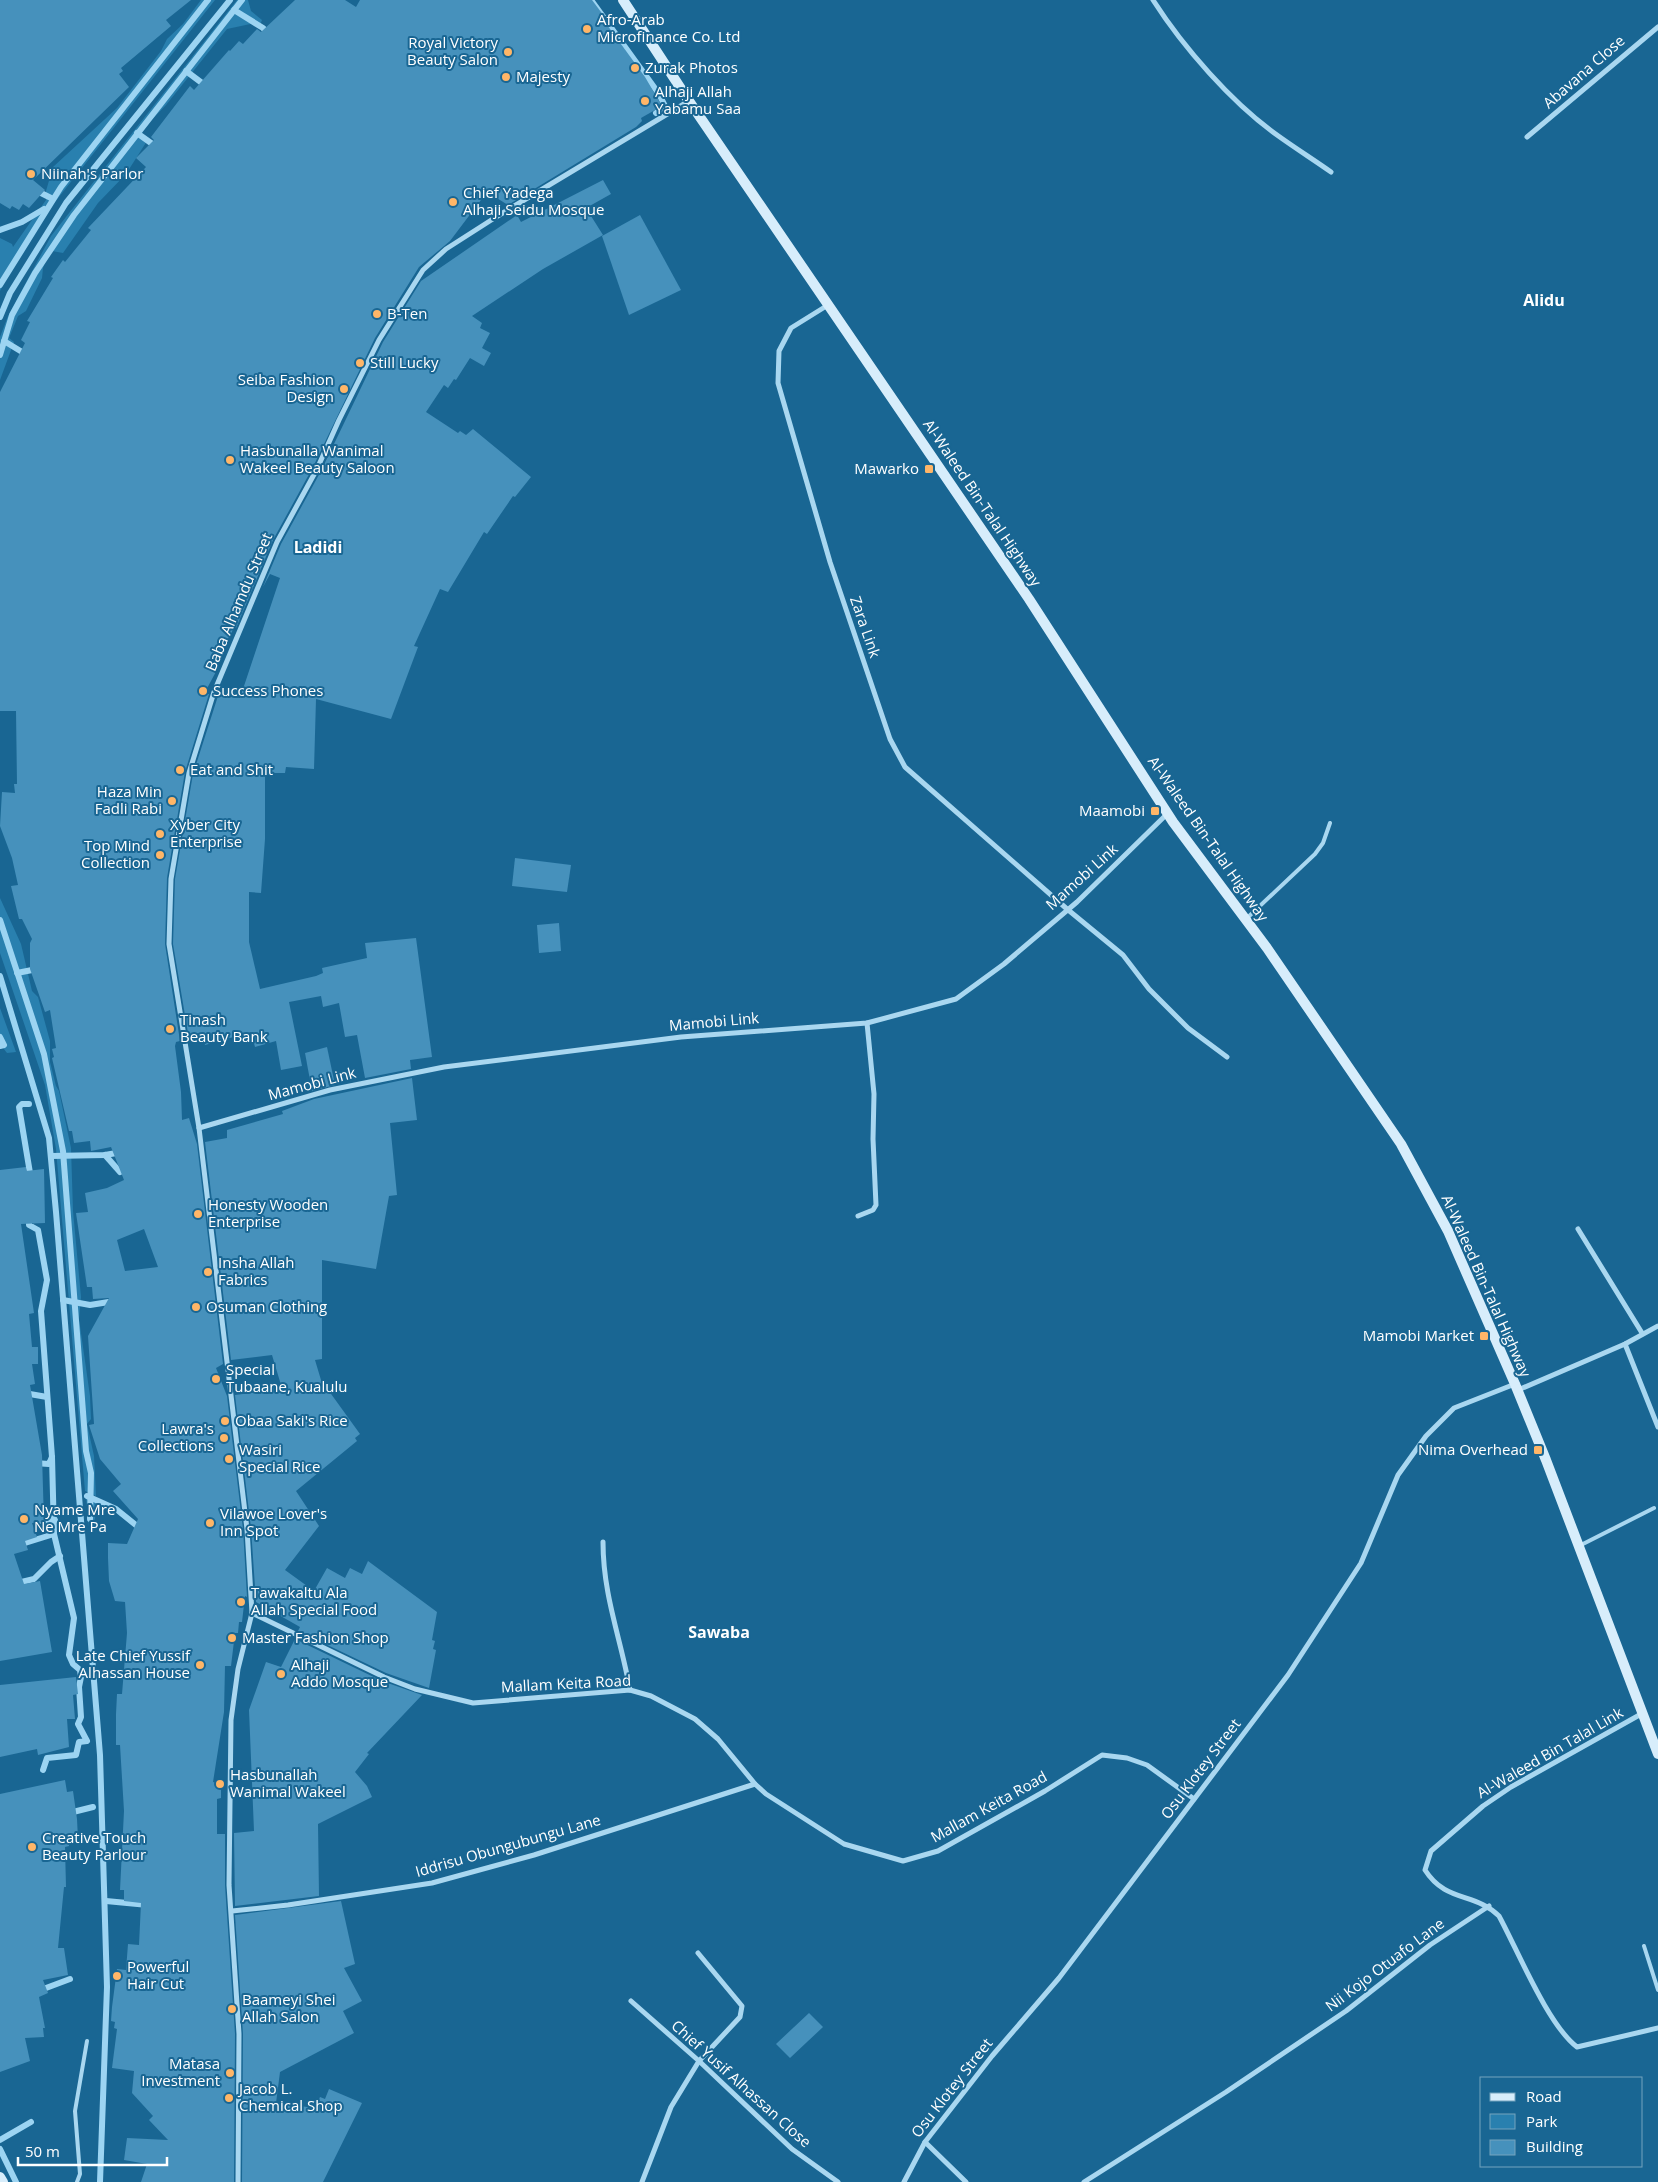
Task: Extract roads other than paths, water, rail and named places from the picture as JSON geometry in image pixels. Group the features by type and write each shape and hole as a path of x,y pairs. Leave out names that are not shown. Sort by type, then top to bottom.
{"street":[{"name":"Al-Waleed Bin-Talal Highway","path":"623,0 689,101 1029,599 1168,813 1246,919 1401,1144 1448,1231 1516,1387 1580,1546 1658,1754"},
{"path":"1153,0 1168,24 1211,75 1277,135 1331,172"},
{"name":"Abavana Close","path":"1527,137 1658,29"},
{"name":"Baba Alhamdu Street","path":"238,2182 239,2034 229,1885 231,1720 238,1669 252,1613 249,1548 199,1128 169,944 173,869 189,773 214,692 277,542 317,469 379,340 423,270 446,249 462,238 689,101"},
{"name":"Zara Link","path":"829,305 791,328 779,351 778,383 830,562 890,739 906,766 1067,909 1123,954 1149,989 1188,1028 1227,1057"},
{"name":"Mamobi Link","path":"199,1128 330,1090 444,1067 681,1037 868,1023 956,999 1004,964 1077,902 1168,813"},
{"path":"858,1216 873,1210 876,1205 874,1094 868,1023"},
{"path":"1578,1229 1642,1333"},
{"name":"Osu Klotey Street","path":"904,2182 925,2142 992,2056 1059,1978 1288,1675 1361,1563 1398,1475 1426,1436 1454,1408 1516,1387 1625,1344 1642,1333 1658,1326"},
{"path":"1625,1344 1658,1427"},
{"path":"603,1542 603,1569 612,1620 630,1690"},
{"name":"Mallam Keita Road","path":"252,1613 392,1680 415,1689 473,1703 630,1690 651,1696 695,1719 718,1739 755,1784 798,1815 844,1844 903,1861 938,1851 1045,1791 1102,1755 1127,1758 1147,1765 1194,1799"},
{"name":"Al-Waleed Bin Talal Link","path":"1489,1906 1447,1892 1432,1881 1425,1870 1432,1851 1483,1806 1511,1787 1643,1713"},
{"name":"Iddrisu Obungubungu Lane","path":"232,1911 288,1905 432,1883 534,1855 755,1784"},
{"path":"1489,1906 1500,1916 1550,2014 1566,2039 1577,2048 1658,2028"},
{"name":"Nii Kojo Otuafo Lane","path":"1084,2182 1226,2092 1346,2011 1430,1945 1489,1906"},
{"path":"642,2182 671,2107 699,2061 740,2018 743,2011 742,2006 698,1953"},
{"name":"Chief Yusif Alhassan Close","path":"631,2001 699,2061 792,2149 838,2182"},
{"path":"925,2142 966,2182"},
{"path":"0,2176 3,2182"}],"lane":[{"path":"1246,919 1315,854 1323,843 1330,823"},
{"path":"1580,1546 1654,1508"},
{"path":"1644,1946 1658,1990"},
{"path":"77,2182 80,2174 75,2111 86,2041"}],"waterway":[{"path":"0,285 61,187 208,0"},
{"path":"0,317 10,293 66,203 230,0"},
{"path":"0,355 12,315 35,273 74,215 242,0"},
{"path":"591,0 659,94 665,106 656,113"},
{"path":"234,10 263,28 269,35"},
{"path":"186,71 206,86"},
{"path":"137,133 158,148"},
{"path":"35,190 53,199"},
{"path":"0,230 22,222 44,209"},
{"path":"4,341 27,355"},
{"path":"0,920 44,1054 63,1151 86,1451 91,1473 90,1519"},
{"path":"17,973 37,969"},
{"path":"0,976 49,1138 56,1212 100,1755 107,1987 100,2182"},
{"path":"0,1037 4,1045 0,1046"},
{"path":"29,1104 22,1104 19,1107 31,1179"},
{"path":"51,1156 105,1155 122,1152"},
{"path":"105,1155 120,1172"},
{"path":"29,1216 29,1225 38,1230 47,1280 41,1311 52,1457 54,1534 74,1618 69,1655 73,1664 80,1670 81,1717 78,1724 87,1741 79,1742 76,1755 47,1758 43,1770"},
{"path":"63,1300 90,1305 115,1301"},
{"path":"24,1393 47,1397"},
{"path":"34,1463 49,1464 52,1457"},
{"path":"87,1496 116,1509 142,1530"},
{"path":"35,1520 44,1522 55,1520"},
{"path":"25,1543 54,1534"},
{"path":"0,1587 34,1579 60,1556"},
{"path":"69,1813 93,1807"},
{"path":"106,1901 148,1905"},
{"path":"38,1991 70,1979"},
{"path":"0,2140 31,2122"},
{"path":"0,2149 16,2182"}],"place":[{"name":"Afro-Arab Microfinance Co. Ltd","path":"587,29"},
{"name":"Royal Victory Beauty Salon","path":"508,52"},
{"name":"Zurak Photos","path":"635,68"},
{"name":"Majesty","path":"506,77"},
{"name":"Alhaji Allah Yabamu Saa","path":"645,101"},
{"name":"Niinah's Parlor","path":"31,174"},
{"name":"Chief Yadega Alhaji Seidu Mosque","path":"453,202"},
{"name":"B-Ten","path":"377,314"},
{"name":"Still Lucky","path":"360,363"},
{"name":"Seiba Fashion Design","path":"344,389"},
{"name":"Hasbunalla Wanimal Wakeel Beauty Saloon","path":"230,460"},
{"name":"Mawarko","path":"929,469"},
{"name":"Success Phones","path":"203,691"},
{"name":"Eat and Shit","path":"180,770"},
{"name":"Haza Min Fadli Rabi","path":"172,801"},
{"name":"Maamobi","path":"1155,811"},
{"name":"Xyber City Enterprise","path":"160,834"},
{"name":"Top Mind Collection","path":"160,855"},
{"name":"Tinash Beauty Bank","path":"170,1029"},
{"name":"Honesty Wooden Enterprise","path":"198,1214"},
{"name":"Insha Allah Fabrics","path":"208,1272"},
{"name":"Osuman Clothing","path":"196,1307"},
{"name":"Mamobi Market","path":"1484,1336"},
{"name":"Special Tubaane, Kualulu","path":"216,1379"},
{"name":"Obaa Saki's Rice","path":"225,1421"},
{"name":"Lawra's Collections","path":"224,1438"},
{"name":"Nima Overhead","path":"1538,1450"},
{"name":"Wasiri Special Rice","path":"229,1459"},
{"name":"Nyame Mre Ne Mre Pa","path":"24,1519"},
{"name":"Vilawoe Lover's Inn Spot","path":"210,1523"},
{"name":"Tawakaltu Ala Allah Special Food","path":"241,1602"},
{"name":"Master Fashion Shop","path":"232,1638"},
{"name":"Late Chief Yussif Alhassan House","path":"200,1665"},
{"name":"Alhaji Addo Mosque","path":"281,1674"},
{"name":"Hasbunallah Wanimal Wakeel","path":"220,1784"},
{"name":"Creative Touch Beauty Parlour","path":"32,1847"},
{"name":"Powerful Hair Cut","path":"117,1976"},
{"name":"Baameyi Shei Allah Salon","path":"232,2009"},
{"name":"Matasa Investment","path":"230,2073"},
{"name":"Jacob L. Chemical Shop","path":"229,2098"}],"district":[{"name":"Alidu","path":"1544,300"},
{"name":"Ladidi","path":"318,547"},
{"name":"Sawaba","path":"719,1632"}]}
